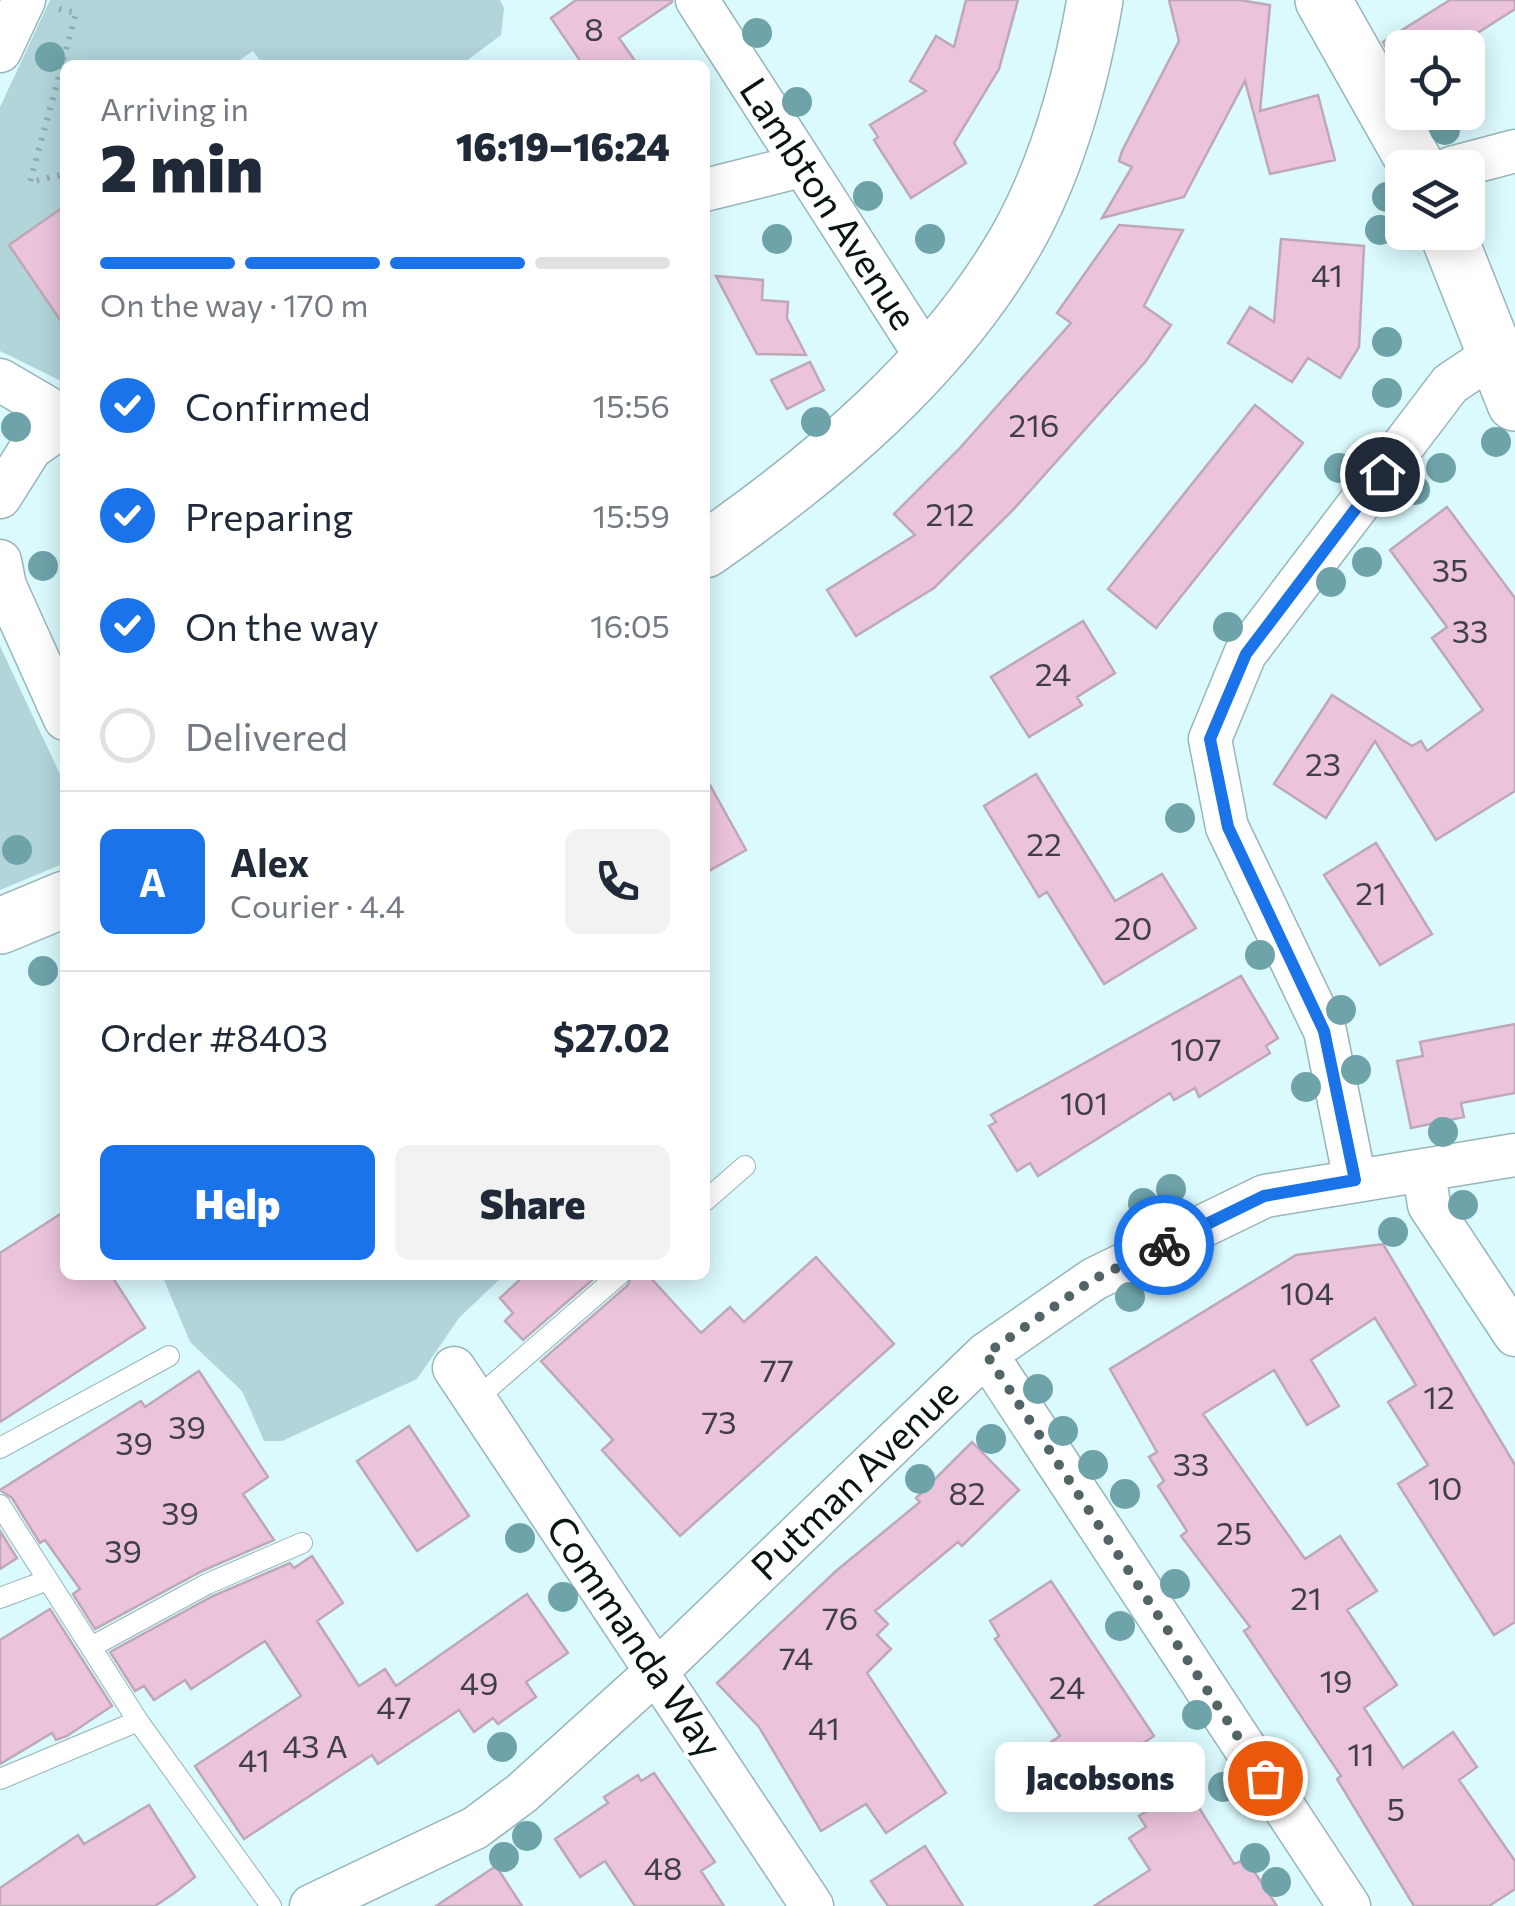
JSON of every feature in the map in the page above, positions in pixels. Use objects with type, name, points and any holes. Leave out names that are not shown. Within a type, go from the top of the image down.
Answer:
[{"type":"street","name":"Lambton Avenue","points":[[696,0],[927,358]]},
{"type":"street","points":[[710,546],[820,464],[880,411],[979,297],[1018,238],[1069,109],[1095,0]]},
{"type":"street","points":[[1323,0],[1408,150]]},
{"type":"street","points":[[0,51],[23,1]]},
{"type":"street","points":[[1485,160],[1515,152]]},
{"type":"street","points":[[710,189],[801,166]]},
{"type":"street","points":[[1355,1180],[1324,1031],[1228,827],[1210,739],[1246,654],[1450,384],[1505,378],[1454,250]]},
{"type":"street","points":[[0,380],[60,417]]},
{"type":"street","points":[[0,497],[31,448],[60,424]]},
{"type":"street","points":[[0,561],[5,586],[60,708]]},
{"type":"street","points":[[0,926],[60,902]]},
{"type":"street","name":"Putman Avenue","points":[[311,1906],[475,1828],[522,1794],[658,1670],[986,1354],[1094,1279],[1264,1196],[1515,1155]]},
{"type":"street","points":[[1424,1172],[1429,1206],[1515,1335]]},
{"type":"street","points":[[986,1354],[1349,1906]]},
{"type":"street","name":"Commanda Way","points":[[465,1384],[812,1906]]},
{"type":"lane","points":[[710,1196],[745,1166]]},
{"type":"lane","points":[[465,1384],[612,1280]]},
{"type":"lane","points":[[0,1448],[169,1356]]},
{"type":"lane","points":[[0,1505],[138,1721],[270,1906]]},
{"type":"lane","points":[[91,1647],[207,1584],[302,1543]]},
{"type":"lane","points":[[0,1598],[48,1580]]},
{"type":"lane","points":[[0,1779],[138,1721]]},
{"type":"path","points":[[23,1],[76,13],[63,60]]},
{"type":"path","points":[[60,72],[30,182],[60,175]]},
{"type":"shaded area","points":[[50,0],[500,0],[504,8],[501,35],[468,60],[259,60],[253,51],[240,60],[60,60],[60,381],[0,351],[0,107]]},
{"type":"shaded area","points":[[0,646],[60,774],[60,865],[0,890]]},
{"type":"shaded area","points":[[164,1280],[499,1280],[459,1318],[417,1379],[282,1441],[264,1441],[242,1391],[190,1342]]},
{"type":"building","points":[[576,0],[672,0],[619,38],[634,60],[580,60],[551,18]]},
{"type":"building","points":[[966,0],[1018,0],[999,69],[954,143],[966,163],[911,198],[874,140],[878,137],[870,125],[926,91],[910,81],[936,36],[954,47]]},
{"type":"building","points":[[1169,0],[1239,0],[1270,5],[1260,111],[1318,95],[1335,160],[1270,174],[1245,81],[1184,197],[1102,218],[1132,167],[1119,161],[1122,151],[1179,41]]},
{"type":"building","points":[[1450,0],[1515,0],[1515,9],[1482,30],[1402,30]]},
{"type":"building","points":[[60,209],[60,320],[9,245]]},
{"type":"building","points":[[1119,225],[1183,230],[1144,306],[1171,325],[1146,361],[1012,511],[934,588],[856,636],[827,590],[915,535],[894,514],[959,449],[1071,323],[1057,313]]},
{"type":"building","points":[[1281,239],[1364,246],[1359,347],[1340,378],[1308,358],[1292,382],[1228,343],[1250,307],[1274,322]]},
{"type":"building","points":[[716,276],[763,280],[762,300],[788,302],[787,318],[806,355],[757,354]]},
{"type":"building","points":[[810,362],[824,390],[787,409],[771,380]]},
{"type":"building","points":[[1255,405],[1303,443],[1156,628],[1108,589]]},
{"type":"building","points":[[1447,507],[1515,598],[1515,791],[1436,840],[1375,741],[1326,818],[1274,784],[1332,695],[1412,746],[1421,741],[1427,751],[1483,710],[1432,638],[1447,627],[1390,550]]},
{"type":"building","points":[[1083,621],[1115,673],[1077,697],[1082,705],[1029,737],[991,677]]},
{"type":"building","points":[[1036,774],[1115,901],[1162,874],[1196,928],[1104,984],[1047,892],[1039,897],[984,806]]},
{"type":"building","points":[[710,785],[746,850],[710,870]]},
{"type":"building","points":[[1376,843],[1432,934],[1380,965],[1324,875]]},
{"type":"building","points":[[1241,976],[1278,1038],[1266,1046],[1270,1053],[1199,1097],[1195,1088],[1174,1100],[1170,1093],[1038,1176],[1030,1163],[1017,1171],[989,1126],[996,1122],[991,1115]]},
{"type":"building","points":[[1515,1024],[1515,1093],[1461,1103],[1464,1117],[1411,1128],[1397,1061],[1423,1056],[1420,1042]]},
{"type":"building","points":[[60,1214],[60,1280],[114,1280],[145,1328],[0,1422],[0,1253]]},
{"type":"building","points":[[1383,1244],[1515,1465],[1515,1622],[1494,1635],[1398,1484],[1428,1465],[1388,1402],[1416,1385],[1375,1318],[1311,1360],[1339,1406],[1307,1425],[1274,1370],[1203,1414],[1305,1559],[1340,1536],[1377,1591],[1347,1610],[1397,1685],[1364,1708],[1403,1768],[1453,1732],[1477,1767],[1459,1780],[1515,1861],[1515,1889],[1489,1906],[1414,1906],[1337,1779],[1341,1776],[1244,1631],[1250,1627],[1181,1536],[1187,1531],[1158,1486],[1164,1481],[1149,1457],[1157,1452],[1110,1369],[1296,1255]]},
{"type":"building","points":[[816,1257],[894,1344],[680,1536],[602,1450],[613,1440],[541,1361],[630,1280],[653,1280],[701,1333],[730,1307],[744,1322]]},
{"type":"building","points":[[520,1280],[592,1280],[523,1340],[505,1321],[513,1313],[500,1298]]},
{"type":"building","points":[[199,1371],[268,1477],[243,1494],[274,1540],[202,1571],[95,1629],[73,1594],[80,1589],[45,1540],[40,1543],[12,1498],[0,1490],[141,1401],[145,1407]]},
{"type":"building","points":[[409,1426],[469,1516],[417,1551],[357,1461]]},
{"type":"building","points":[[972,1442],[1019,1490],[962,1546],[958,1542],[875,1611],[888,1624],[877,1635],[891,1649],[867,1673],[946,1793],[886,1833],[866,1804],[821,1831],[759,1727],[717,1683],[836,1571],[920,1502],[916,1498]]},
{"type":"building","points":[[0,1531],[17,1558],[0,1569]]},
{"type":"building","points":[[312,1556],[343,1603],[317,1621],[359,1686],[385,1669],[396,1686],[527,1594],[568,1653],[526,1682],[536,1697],[498,1724],[493,1718],[474,1732],[459,1710],[378,1764],[372,1755],[244,1839],[195,1766],[301,1696],[265,1641],[191,1689],[185,1680],[154,1700],[144,1686],[135,1691],[110,1652],[213,1596],[290,1563],[294,1568]]},
{"type":"building","points":[[1051,1581],[1154,1736],[1079,1785],[1051,1742],[1060,1736],[995,1639],[999,1636],[990,1621]]},
{"type":"building","points":[[50,1609],[112,1706],[67,1736],[56,1740],[52,1733],[0,1764],[0,1640]]},
{"type":"building","points":[[654,1773],[715,1862],[701,1871],[724,1906],[635,1906],[605,1861],[580,1877],[555,1839],[608,1803],[604,1797],[638,1775],[641,1781]]},
{"type":"building","points":[[1186,1787],[1234,1864],[1246,1859],[1277,1906],[1094,1906],[1150,1870],[1129,1838],[1146,1827],[1139,1816]]},
{"type":"building","points":[[149,1805],[195,1877],[173,1894],[155,1906],[0,1906],[0,1888],[78,1835],[84,1844]]},
{"type":"building","points":[[925,1846],[963,1906],[888,1906],[871,1881]]},
{"type":"building","points":[[496,1866],[522,1906],[436,1906]]},
{"type":"way so far","points":[[1164,1245],[1094,1279],[986,1354],[1265,1778]]},
{"type":"place","name":"Jacobsons","points":[[1265,1778]]},
{"type":"route","points":[[1164,1245],[1264,1196],[1355,1180],[1346,1119],[1324,1031],[1228,827],[1210,739],[1246,654],[1382,474]]}]
